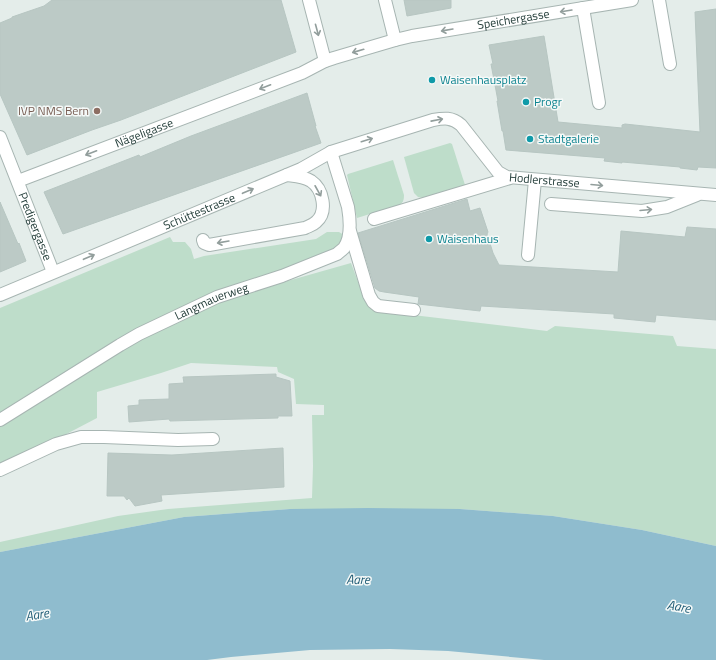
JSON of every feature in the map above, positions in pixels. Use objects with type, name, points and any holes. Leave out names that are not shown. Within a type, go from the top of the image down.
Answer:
[{"type":"street","points":[[309,0],[325,61],[395,40],[385,0]]},
{"type":"street","name":"Speichergasse","points":[[395,40],[473,25],[632,0]]},
{"type":"street","points":[[660,0],[670,64]]},
{"type":"street","points":[[583,8],[599,103]]},
{"type":"street","name":"Nägeligasse","points":[[18,181],[302,73],[325,61]]},
{"type":"street","name":"Hodlerstrasse","points":[[400,131],[444,118],[457,122],[498,172],[510,178],[716,195]]},
{"type":"street","name":"Schüttestrasse","points":[[0,295],[300,169],[332,152],[400,131]]},
{"type":"street","points":[[0,136],[4,160],[18,181]]},
{"type":"street","name":"Langmauerweg","points":[[0,420],[120,345],[152,328],[217,297],[282,276],[337,254],[344,248],[347,242],[349,230],[348,207],[332,152]]},
{"type":"street","points":[[203,240],[204,243],[209,245],[305,228],[316,223],[321,216],[323,207],[322,196],[318,188],[307,179],[299,176],[286,175]]},
{"type":"street","points":[[374,219],[510,178]]},
{"type":"street","points":[[528,255],[535,180]]},
{"type":"street","name":"Predigergasse","points":[[18,181],[53,272]]},
{"type":"street","points":[[552,204],[642,211],[667,207],[703,194]]},
{"type":"street","points":[[349,230],[371,300],[380,306],[414,310]]},
{"type":"street","points":[[0,470],[56,444],[81,437],[178,440],[213,439]]},
{"type":"green space","points":[[450,143],[452,144],[465,185],[423,198],[418,197],[414,193],[404,157]]},
{"type":"green space","points":[[393,160],[404,195],[402,202],[399,205],[357,218],[347,175]]},
{"type":"green space","points":[[327,232],[339,232],[344,235],[343,247],[139,334],[283,277],[284,282],[351,263],[366,303],[379,311],[547,331],[555,326],[673,336],[677,346],[716,349],[716,546],[642,530],[553,516],[460,509],[290,509],[184,517],[0,552],[0,542],[118,516],[168,509],[312,498],[312,415],[324,415],[324,405],[296,404],[294,379],[278,372],[277,367],[191,363],[97,392],[97,418],[55,440],[0,475],[0,308],[170,237],[173,242],[185,242],[191,249],[194,259],[204,256],[316,239]]},
{"type":"water","name":"Aare","points":[[290,509],[460,509],[553,516],[642,530],[716,546],[716,660],[544,660],[448,651],[390,649],[310,650],[207,660],[0,660],[0,552],[184,517]]},
{"type":"building","points":[[52,0],[281,0],[296,52],[27,155],[0,94],[0,23],[12,17],[44,6]]},
{"type":"building","points":[[404,0],[451,0],[451,8],[407,16]]},
{"type":"building","name":"Progr","points":[[716,9],[716,168],[698,167],[697,170],[680,167],[604,161],[605,158],[506,150],[489,45],[544,36],[558,122],[622,128],[622,125],[625,124],[700,132],[695,12]]},
{"type":"building","points":[[307,93],[321,143],[63,234],[44,192]]},
{"type":"building","points":[[467,199],[470,211],[480,208],[493,253],[499,265],[618,272],[621,231],[685,237],[687,227],[716,229],[716,320],[656,315],[655,322],[614,318],[614,314],[481,306],[480,311],[418,304],[419,297],[379,291],[375,288],[358,233]]},
{"type":"building","points":[[0,202],[26,261],[0,272]]},
{"type":"building","points":[[276,374],[276,377],[290,381],[292,416],[278,416],[278,418],[170,421],[169,419],[129,422],[128,406],[139,405],[139,400],[169,399],[169,384],[184,383],[183,377]]},
{"type":"building","points":[[283,448],[284,487],[161,495],[162,501],[135,506],[129,498],[127,500],[124,496],[107,496],[108,453],[172,455]]},
{"type":"place","name":"Waisenhausplatz","points":[[432,80]]},
{"type":"place","name":"Progr","points":[[526,102]]},
{"type":"place","name":"IVP NMS Bern","points":[[97,111]]},
{"type":"place","name":"Stadtgalerie","points":[[530,139]]},
{"type":"place","name":"Waisenhaus","points":[[429,239]]}]
